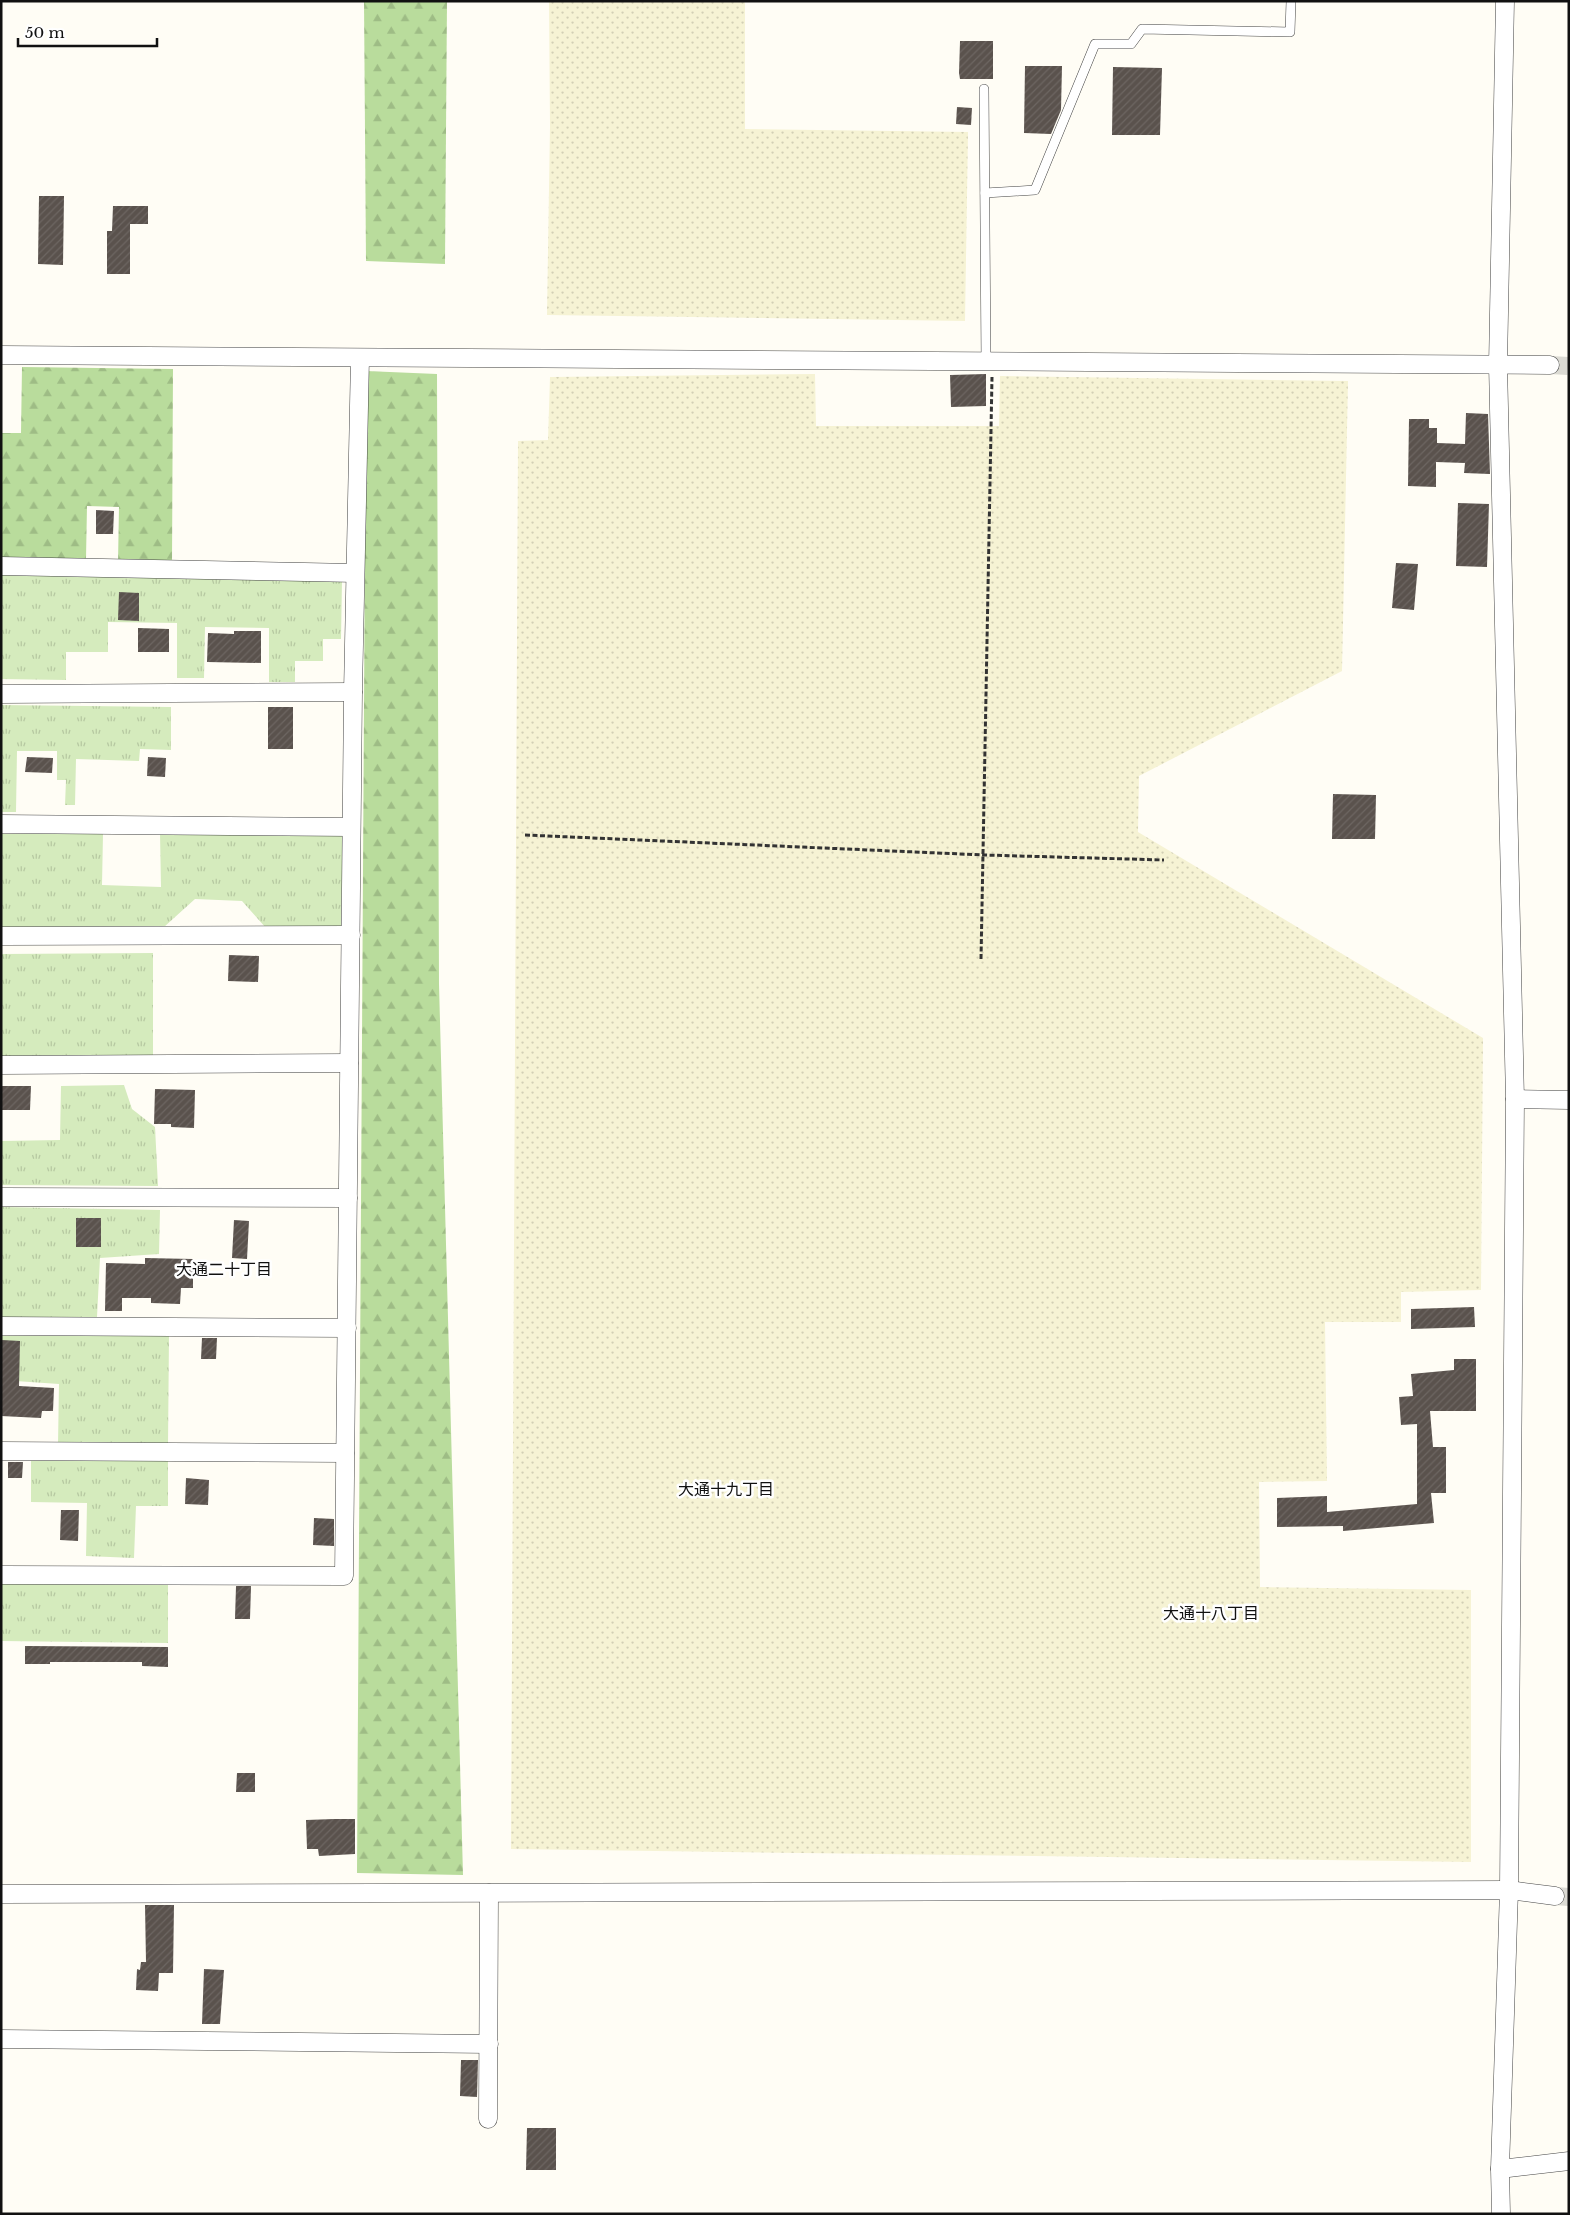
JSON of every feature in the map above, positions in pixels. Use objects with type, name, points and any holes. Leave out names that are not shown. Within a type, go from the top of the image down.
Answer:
[{"type":"street","points":[[1501,2214],[1500,2169],[1509,1890],[1515,1099],[1498,365],[1505,1]]},
{"type":"street","points":[[1,355],[1550,365]]},
{"type":"street","points":[[1,1575],[344,1576],[351,828],[360,358]]},
{"type":"street","points":[[1,566],[355,573]]},
{"type":"street","points":[[1,694],[353,692]]},
{"type":"street","points":[[1,824],[351,828]]},
{"type":"street","points":[[1,936],[351,935]]},
{"type":"street","points":[[1,1065],[349,1063]]},
{"type":"street","points":[[1515,1099],[1569,1100]]},
{"type":"street","points":[[1,1197],[348,1198]]},
{"type":"street","points":[[1,1326],[346,1328]]},
{"type":"street","points":[[1,1452],[345,1453]]},
{"type":"street","points":[[1,1894],[1509,1890],[1555,1896]]},
{"type":"street","points":[[488,2119],[489,1894]]},
{"type":"street","points":[[1,2039],[489,2044]]},
{"type":"street","points":[[1500,2169],[1569,2161]]},
{"type":"lane","points":[[985,193],[1035,190],[1095,44],[1131,44],[1142,29],[1290,32],[1292,1]]},
{"type":"lane","points":[[984,89],[989,362]]},
{"type":"path","points":[[981,959],[984,855],[989,362]]},
{"type":"path","points":[[525,835],[984,855],[1164,860]]},
{"type":"shaded area","points":[[549,1],[745,1],[745,129],[968,132],[965,321],[547,315],[550,126]]},
{"type":"shaded area","points":[[815,374],[816,426],[999,426],[1000,376],[1348,381],[1342,671],[1139,776],[1138,832],[1483,1038],[1481,1290],[1401,1292],[1401,1322],[1325,1322],[1327,1481],[1259,1482],[1260,1587],[1471,1590],[1471,1862],[511,1849],[518,441],[548,440],[550,377]]},
{"type":"green space","points":[[364,1],[447,1],[445,264],[366,261]]},
{"type":"green space","points":[[22,367],[173,369],[172,564],[118,563],[119,507],[87,506],[86,559],[1,557],[1,433],[21,433]]},
{"type":"green space","points":[[366,371],[437,374],[439,984],[463,1875],[357,1873]]},
{"type":"green space","points":[[1,575],[342,580],[341,639],[323,639],[323,661],[295,661],[295,682],[269,682],[269,628],[205,627],[204,678],[177,678],[177,623],[108,622],[108,652],[66,652],[66,680],[1,679]]},
{"type":"green space","points":[[1,705],[171,707],[171,750],[140,749],[139,761],[76,759],[75,805],[65,805],[66,780],[57,780],[57,751],[17,751],[16,812],[1,812]]},
{"type":"green space","points":[[160,833],[343,836],[341,931],[266,928],[242,901],[195,899],[164,927],[1,928],[1,834],[103,834],[102,885],[161,887]]},
{"type":"green space","points":[[153,953],[153,1055],[1,1056],[1,954]]},
{"type":"green space","points":[[124,1085],[132,1109],[155,1127],[158,1186],[1,1185],[1,1141],[60,1140],[61,1086]]},
{"type":"green space","points":[[1,1207],[160,1210],[159,1254],[100,1258],[97,1317],[1,1319]]},
{"type":"green space","points":[[169,1335],[168,1445],[58,1444],[59,1384],[1,1380],[1,1336]]},
{"type":"green space","points":[[168,1459],[168,1506],[136,1506],[134,1558],[86,1556],[87,1503],[31,1502],[31,1461]]},
{"type":"green space","points":[[1,1581],[168,1582],[168,1643],[1,1641]]},
{"type":"building","points":[[960,41],[993,41],[993,79],[960,79]]},
{"type":"building","points":[[1025,66],[1062,66],[1061,110],[1051,134],[1024,133]]},
{"type":"building","points":[[1113,67],[1162,68],[1160,135],[1112,135]]},
{"type":"building","points":[[957,107],[972,108],[971,125],[956,124]]},
{"type":"building","points":[[39,196],[64,196],[63,265],[38,264]]},
{"type":"building","points":[[113,206],[148,206],[148,224],[130,224],[130,274],[107,274],[107,231],[112,231]]},
{"type":"building","points":[[986,374],[986,406],[951,407],[950,375]]},
{"type":"building","points":[[1466,413],[1488,414],[1490,474],[1464,473],[1465,463],[1436,462],[1436,487],[1408,486],[1409,419],[1429,419],[1429,428],[1437,428],[1437,443],[1465,444]]},
{"type":"building","points":[[1458,503],[1489,504],[1487,567],[1456,566]]},
{"type":"building","points":[[96,510],[114,511],[113,534],[96,534]]},
{"type":"building","points":[[1396,563],[1418,564],[1414,610],[1392,608]]},
{"type":"building","points":[[119,592],[139,593],[139,621],[118,620]]},
{"type":"building","points":[[138,628],[169,629],[169,652],[138,652]]},
{"type":"building","points":[[234,631],[261,631],[261,663],[207,662],[208,633],[234,634]]},
{"type":"building","points":[[268,707],[293,707],[293,749],[268,749]]},
{"type":"building","points":[[27,757],[53,758],[52,773],[25,772]]},
{"type":"building","points":[[148,757],[166,758],[165,777],[147,776]]},
{"type":"building","points":[[1333,794],[1376,795],[1375,839],[1332,839]]},
{"type":"building","points":[[229,955],[259,956],[258,982],[228,981]]},
{"type":"building","points":[[1,1086],[31,1086],[30,1110],[1,1110]]},
{"type":"building","points":[[155,1089],[195,1090],[194,1128],[171,1127],[171,1124],[154,1124]]},
{"type":"building","points":[[76,1218],[101,1218],[101,1247],[76,1247]]},
{"type":"building","points":[[234,1220],[249,1221],[247,1259],[232,1258]]},
{"type":"building","points":[[145,1258],[193,1259],[193,1288],[181,1288],[180,1304],[151,1303],[151,1298],[122,1298],[122,1311],[105,1311],[106,1263],[145,1264]]},
{"type":"building","points":[[1474,1307],[1475,1327],[1411,1329],[1411,1309]]},
{"type":"building","points":[[202,1338],[217,1338],[216,1359],[201,1359]]},
{"type":"building","points":[[2,1340],[20,1341],[19,1386],[54,1388],[53,1411],[42,1411],[41,1418],[1,1416]]},
{"type":"building","points":[[1454,1359],[1476,1359],[1476,1411],[1430,1411],[1433,1447],[1446,1447],[1446,1493],[1431,1493],[1434,1523],[1343,1531],[1343,1526],[1277,1527],[1277,1498],[1327,1496],[1327,1512],[1417,1504],[1417,1424],[1401,1425],[1399,1397],[1413,1396],[1411,1374],[1454,1370]]},
{"type":"building","points":[[8,1462],[23,1462],[22,1478],[8,1478]]},
{"type":"building","points":[[186,1478],[209,1480],[208,1505],[185,1504]]},
{"type":"building","points":[[61,1510],[79,1510],[78,1541],[60,1540]]},
{"type":"building","points":[[314,1518],[334,1519],[334,1546],[313,1545]]},
{"type":"building","points":[[236,1586],[251,1586],[250,1619],[235,1619]]},
{"type":"building","points":[[25,1646],[168,1647],[168,1667],[142,1666],[142,1662],[50,1662],[50,1664],[25,1664]]},
{"type":"building","points":[[237,1773],[255,1773],[255,1792],[236,1792]]},
{"type":"building","points":[[355,1819],[355,1854],[319,1856],[318,1849],[307,1849],[306,1820]]},
{"type":"building","points":[[145,1905],[174,1905],[173,1973],[159,1973],[158,1991],[136,1990],[137,1969],[140,1970],[141,1962],[146,1962]]},
{"type":"building","points":[[204,1969],[224,1970],[220,2024],[202,2024]]},
{"type":"building","points":[[461,2060],[478,2060],[477,2097],[460,2096]]},
{"type":"building","points":[[527,2128],[556,2128],[556,2170],[526,2170]]},
{"type":"tunnel","points":[[1550,365],[1569,366]]},
{"type":"tunnel","points":[[1555,1896],[1569,1897]]},
{"type":"district","name":"大通二十丁目","points":[[224,1269]]},
{"type":"district","name":"大通十九丁目","points":[[726,1489]]},
{"type":"district","name":"大通十八丁目","points":[[1211,1613]]}]
